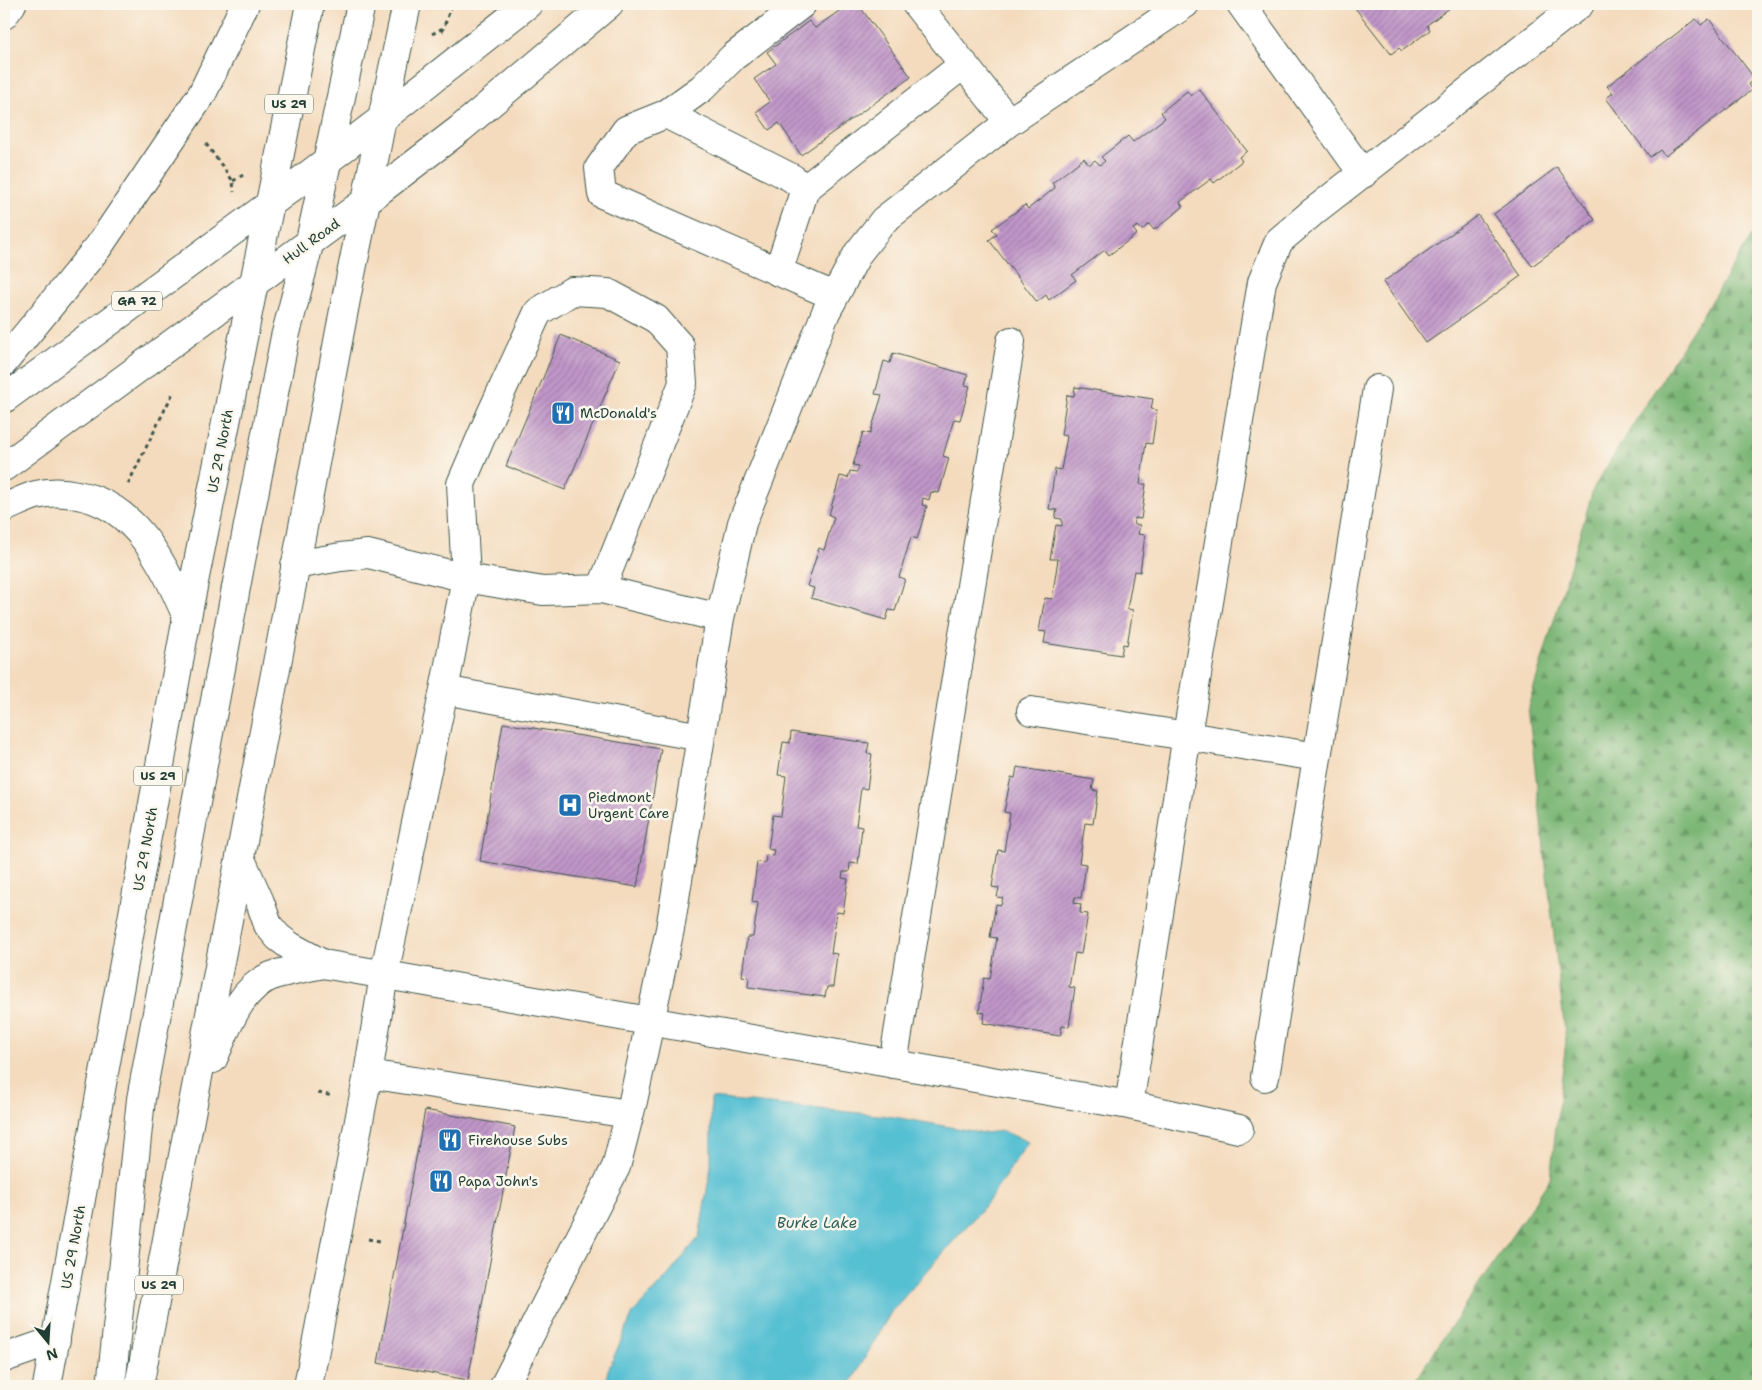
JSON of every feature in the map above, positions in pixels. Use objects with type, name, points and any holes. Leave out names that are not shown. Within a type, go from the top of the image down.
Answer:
[{"type":"main road","points":[[4,15],[12,4]]},
{"type":"main road","points":[[4,362],[99,246],[202,94],[245,4]]},
{"type":"main road","name":"US 29","points":[[254,283],[310,4]]},
{"type":"main road","points":[[111,1386],[143,1090],[285,337],[310,241],[361,4]]},
{"type":"main road","name":"US 29","points":[[139,1386],[197,1092],[347,294],[407,4]]},
{"type":"main road","points":[[382,119],[528,4]]},
{"type":"main road","name":"Hull Road","points":[[4,467],[366,201],[460,129],[609,4]]},
{"type":"main road","points":[[802,4],[733,57],[702,88],[666,114],[626,130],[599,168],[602,194],[834,296]]},
{"type":"main road","points":[[916,4],[1009,122]]},
{"type":"main road","points":[[504,1386],[616,1167],[670,929],[720,618],[742,523],[826,312],[858,253],[884,220],[1009,122],[1185,4]]},
{"type":"main road","points":[[1241,4],[1363,174]]},
{"type":"main road","points":[[1129,1106],[1187,736],[1262,282],[1279,241],[1580,4]]},
{"type":"main road","points":[[778,272],[805,189],[964,64]]},
{"type":"main road","points":[[666,114],[792,178],[805,189]]},
{"type":"main road","name":"GA 72","points":[[4,398],[270,204],[382,119]]},
{"type":"main road","name":"US 29 North","points":[[47,1386],[188,616],[254,283]]},
{"type":"main road","points":[[313,1386],[384,975],[466,578],[460,484],[538,312],[572,291],[608,293],[656,319],[680,346],[683,383],[601,589]]},
{"type":"main road","points":[[893,1064],[1011,341]]},
{"type":"main road","points":[[1265,1077],[1377,389]]},
{"type":"main road","points":[[4,508],[36,495],[65,492],[104,502],[122,514],[136,527],[169,576],[188,616]]},
{"type":"main road","points":[[295,565],[368,554],[466,578],[542,591],[601,589],[720,618]]},
{"type":"main road","points":[[444,690],[701,737]]},
{"type":"main road","points":[[1031,711],[1317,757]]},
{"type":"main road","points":[[240,857],[268,925],[278,937],[290,946],[323,964],[1129,1106],[1239,1129]]},
{"type":"main road","points":[[197,1092],[241,1000],[262,981],[274,976],[323,964]]},
{"type":"main road","points":[[368,1074],[629,1114]]},
{"type":"main road","points":[[4,1358],[56,1340]]},
{"type":"path","points":[[441,36],[452,4]]},
{"type":"path","points":[[204,142],[233,181],[234,195]]},
{"type":"path","points":[[233,181],[243,175]]},
{"type":"path","points":[[128,485],[174,391]]},
{"type":"green space","points":[[1758,226],[1758,1386],[1411,1386],[1550,1179],[1566,1041],[1528,707],[1594,487]]},
{"type":"water","name":"Burke Lake","points":[[711,1098],[888,1116],[984,1133],[1003,1131],[1028,1142],[988,1202],[891,1312],[849,1386],[605,1386],[608,1370],[633,1313],[666,1278],[699,1237],[711,1166]]},
{"type":"building","points":[[849,4],[858,4],[911,77],[801,155],[779,123],[769,130],[756,112],[770,102],[754,79],[776,64],[767,52],[809,21],[815,28]]},
{"type":"building","points":[[1352,4],[1455,4],[1427,25],[1430,30],[1402,51],[1399,48],[1391,54]]},
{"type":"building","points":[[1696,19],[1701,25],[1709,19],[1755,79],[1748,84],[1752,90],[1665,156],[1660,150],[1650,157],[1606,98],[1613,93],[1607,86]]},
{"type":"building","points":[[1199,89],[1247,151],[1239,157],[1242,161],[1214,183],[1211,179],[1180,202],[1183,207],[1154,230],[1149,224],[1142,230],[1138,226],[1133,229],[1137,234],[1109,255],[1105,250],[1072,275],[1076,280],[1049,300],[1046,295],[1037,302],[989,240],[997,234],[992,229],[1025,205],[1028,209],[1055,188],[1052,183],[1084,158],[1089,165],[1095,160],[1100,165],[1105,161],[1101,157],[1128,136],[1133,142],[1165,118],[1161,112],[1187,91],[1191,96]]},
{"type":"building","points":[[1557,167],[1595,220],[1532,266],[1494,214]]},
{"type":"building","points":[[1478,215],[1521,276],[1426,343],[1383,282]]},
{"type":"building","name":"McDonald's","points":[[561,335],[620,360],[565,490],[506,466]]},
{"type":"building","points":[[893,353],[968,375],[965,385],[970,386],[960,420],[954,419],[943,456],[949,458],[939,493],[931,492],[929,500],[923,498],[922,505],[927,506],[917,539],[911,537],[899,577],[905,579],[895,611],[889,610],[886,620],[811,598],[814,588],[807,586],[819,548],[824,550],[834,517],[829,515],[840,476],[848,478],[850,471],[857,472],[859,466],[853,465],[863,432],[870,434],[882,395],[875,394],[884,361],[890,363]]},
{"type":"building","points":[[1075,387],[1153,399],[1151,409],[1157,410],[1152,444],[1146,443],[1140,484],[1146,484],[1141,519],[1135,518],[1134,524],[1140,525],[1138,534],[1145,535],[1140,572],[1134,571],[1127,609],[1133,610],[1127,645],[1123,644],[1121,655],[1044,643],[1046,632],[1039,631],[1045,598],[1052,599],[1058,559],[1050,559],[1056,525],[1062,526],[1062,519],[1055,518],[1057,510],[1049,509],[1055,469],[1061,470],[1067,436],[1061,435],[1067,395],[1074,396]]},
{"type":"building","name":"Piedmont Urgent Care","points":[[503,723],[661,749],[637,887],[480,861]]},
{"type":"building","points":[[791,732],[869,743],[867,753],[872,754],[867,789],[861,788],[856,826],[862,827],[858,864],[850,863],[849,872],[843,872],[842,878],[848,879],[843,913],[837,912],[831,953],[837,954],[833,987],[827,987],[825,997],[748,987],[749,977],[742,976],[747,937],[753,937],[758,903],[752,902],[757,862],[765,863],[766,855],[773,856],[774,850],[768,849],[773,815],[781,816],[786,776],[778,775],[783,742],[790,743]]},
{"type":"building","points":[[1017,767],[1094,780],[1092,790],[1098,791],[1093,824],[1085,823],[1079,863],[1086,864],[1081,898],[1075,897],[1074,903],[1081,904],[1080,913],[1088,914],[1081,954],[1075,953],[1069,987],[1075,988],[1069,1027],[1062,1026],[1060,1036],[983,1023],[985,1013],[979,1012],[984,978],[990,979],[997,938],[990,937],[996,904],[1001,905],[1003,898],[997,897],[999,888],[992,887],[998,850],[1004,851],[1010,813],[1004,812],[1011,777],[1015,778]]},
{"type":"building","points":[[425,1110],[515,1127],[468,1380],[378,1363]]},
{"type":"place","name":"McDonald's","points":[[563,413]]},
{"type":"place","name":"Piedmont Urgent Care","points":[[570,805]]},
{"type":"place","name":"Firehouse Subs","points":[[450,1140]]},
{"type":"place","name":"Papa John's","points":[[441,1181]]}]
